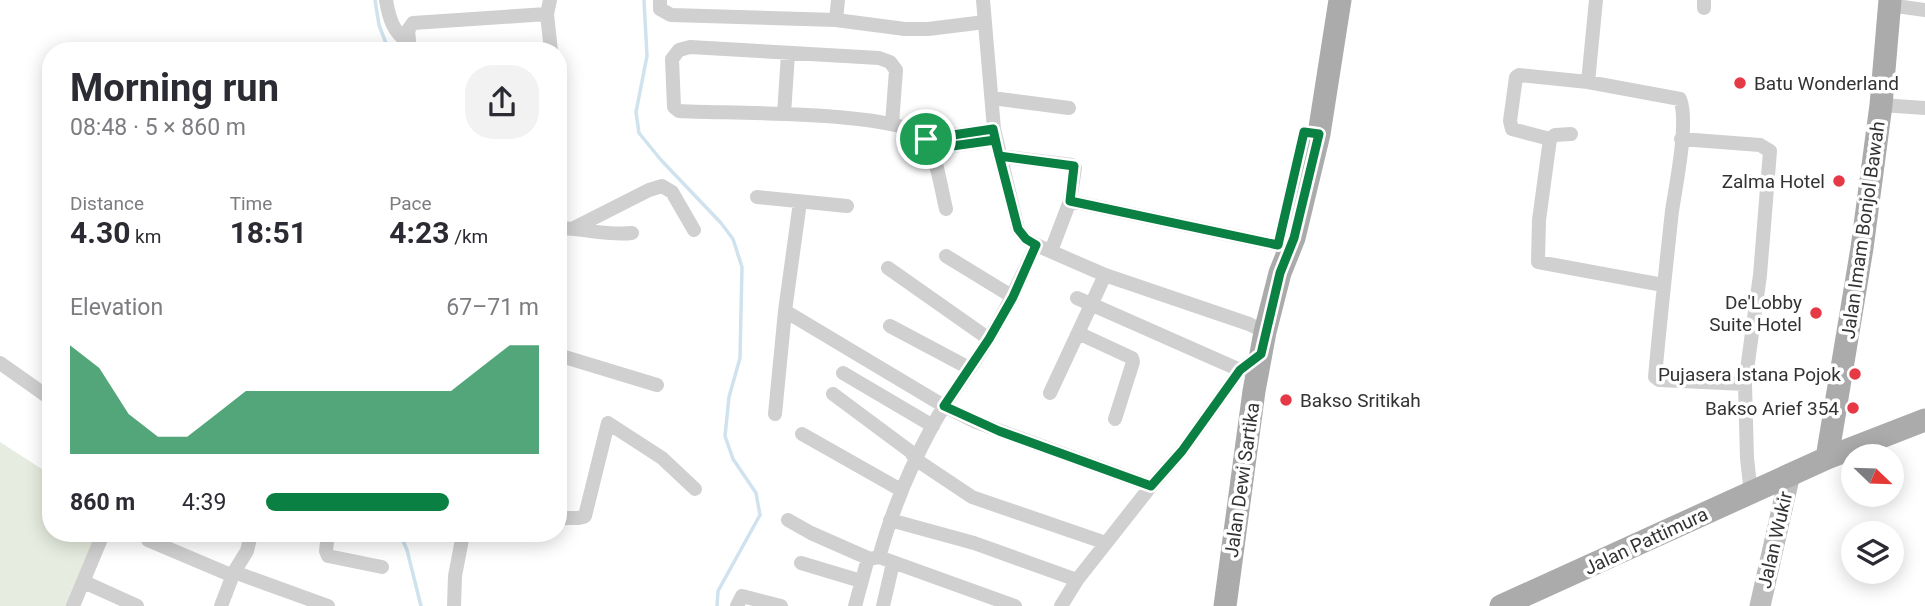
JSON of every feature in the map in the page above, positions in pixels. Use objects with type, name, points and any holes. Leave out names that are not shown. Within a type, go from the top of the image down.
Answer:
[{"type":"main road","name":"Jalan Dewi Sartika","points":[[1280,273],[1278,245],[1312,133],[1326,0]]},
{"type":"main road","name":"Jalan Dewi Sartika","points":[[1225,606],[1263,343],[1280,273],[1294,238],[1312,133],[1340,0]]},
{"type":"main road","name":"Jalan Imam Bonjol Bawah","points":[[1827,458],[1863,248],[1881,105],[1890,3]]},
{"type":"main road","name":"Jalan Pattimura","points":[[1501,606],[1790,474],[1925,420]]},
{"type":"street","points":[[386,0],[394,29],[405,42]]},
{"type":"street","points":[[660,0],[660,9],[671,15],[836,20],[919,29],[985,22]]},
{"type":"street","points":[[836,20],[838,0]]},
{"type":"street","points":[[983,0],[994,134],[1018,229],[1026,239],[1105,275],[1249,324],[1263,343],[1240,370],[1182,451],[1077,580],[1061,606]]},
{"type":"street","points":[[1588,82],[1596,0]]},
{"type":"street","points":[[1890,3],[1925,10]]},
{"type":"street","points":[[409,42],[408,30],[413,23],[549,7],[551,42]]},
{"type":"street","points":[[892,124],[896,70],[890,62],[879,58],[690,47],[679,50],[672,59],[674,107],[679,111],[784,114],[892,124],[914,131],[928,144],[946,209]]},
{"type":"street","points":[[784,114],[788,54]]},
{"type":"street","points":[[1550,139],[1512,128],[1510,121],[1516,77],[1519,75],[1588,82],[1680,99],[1683,107],[1681,139],[1663,285],[1656,379],[1745,384]]},
{"type":"street","points":[[992,98],[1069,108]]},
{"type":"street","points":[[1881,105],[1925,108]]},
{"type":"street","points":[[928,144],[994,134]]},
{"type":"street","points":[[1571,134],[1555,135],[1550,139],[1539,220],[1538,262],[1663,285]]},
{"type":"street","points":[[1681,139],[1760,145],[1770,151],[1760,275],[1745,384],[1751,494]]},
{"type":"street","points":[[999,156],[1074,166],[1070,201],[1051,251]]},
{"type":"street","points":[[574,228],[649,190],[662,187],[672,192],[694,230]]},
{"type":"street","points":[[757,197],[847,206]]},
{"type":"street","points":[[1070,201],[1278,245]]},
{"type":"street","points":[[775,414],[785,311],[800,202]]},
{"type":"street","points":[[567,228],[615,235],[632,233]]},
{"type":"street","points":[[855,606],[861,581],[874,558],[915,458],[944,406],[989,339],[1013,297],[1036,245]]},
{"type":"street","points":[[946,256],[1013,297]]},
{"type":"street","points":[[888,268],[989,339]]},
{"type":"street","points":[[1050,393],[1105,275]]},
{"type":"street","points":[[1077,298],[1240,370]]},
{"type":"street","points":[[785,311],[944,406],[999,431],[1151,486]]},
{"type":"street","points":[[890,326],[969,368]]},
{"type":"street","points":[[1078,333],[1132,358],[1115,419]]},
{"type":"street","points":[[567,358],[657,385]]},
{"type":"street","points":[[0,363],[42,393]]},
{"type":"street","points":[[843,373],[933,426]]},
{"type":"street","points":[[833,394],[911,452],[915,458],[972,497],[1106,543]]},
{"type":"street","points":[[567,517],[584,516],[608,423],[662,458],[695,489]]},
{"type":"street","points":[[802,434],[901,490]]},
{"type":"street","name":"Jalan Wukir","points":[[1760,606],[1790,474]]},
{"type":"street","points":[[788,520],[811,533],[874,558],[1015,606]]},
{"type":"street","points":[[890,520],[974,542],[1077,580]]},
{"type":"street","points":[[73,606],[100,542]]},
{"type":"street","points":[[153,542],[233,574],[328,606]]},
{"type":"street","points":[[221,606],[249,542]]},
{"type":"street","points":[[327,542],[328,555],[382,567]]},
{"type":"street","points":[[454,606],[455,576],[461,542]]},
{"type":"street","points":[[801,562],[861,581]]},
{"type":"street","points":[[883,606],[893,563]]},
{"type":"street","points":[[84,582],[137,606]]},
{"type":"street","points":[[737,606],[742,596],[781,606]]},
{"type":"shaded area","points":[[0,442],[42,469],[42,542],[95,542],[67,606],[0,606]]},
{"type":"waterway","points":[[375,0],[379,25],[386,42]]},
{"type":"waterway","points":[[644,0],[647,56],[636,112],[639,133],[721,223],[733,239],[742,267],[740,358],[729,397],[725,436],[733,459],[756,493],[760,515],[718,591],[717,606]]},
{"type":"waterway","points":[[404,542],[421,606]]},
{"type":"place","name":"Batu Wonderland","points":[[1740,83]]},
{"type":"place","name":"Zalma Hotel","points":[[1839,181]]},
{"type":"place","name":"De'Lobby Suite Hotel","points":[[1816,313]]},
{"type":"place","name":"Pujasera Istana Pojok","points":[[1855,374]]},
{"type":"place","name":"Bakso Sritikah","points":[[1286,400]]},
{"type":"place","name":"Bakso Arief 354","points":[[1853,408]]},
{"type":"route","points":[[926,139],[931,149],[995,140],[999,156],[1018,229],[1026,239],[1036,245],[1013,297],[989,339],[944,406],[999,431],[1151,486],[1182,451],[1240,370],[1261,354],[1280,273],[1294,238],[1319,134],[1304,132],[1278,245],[1070,201],[1074,166],[999,156],[993,129],[926,139]]}]
